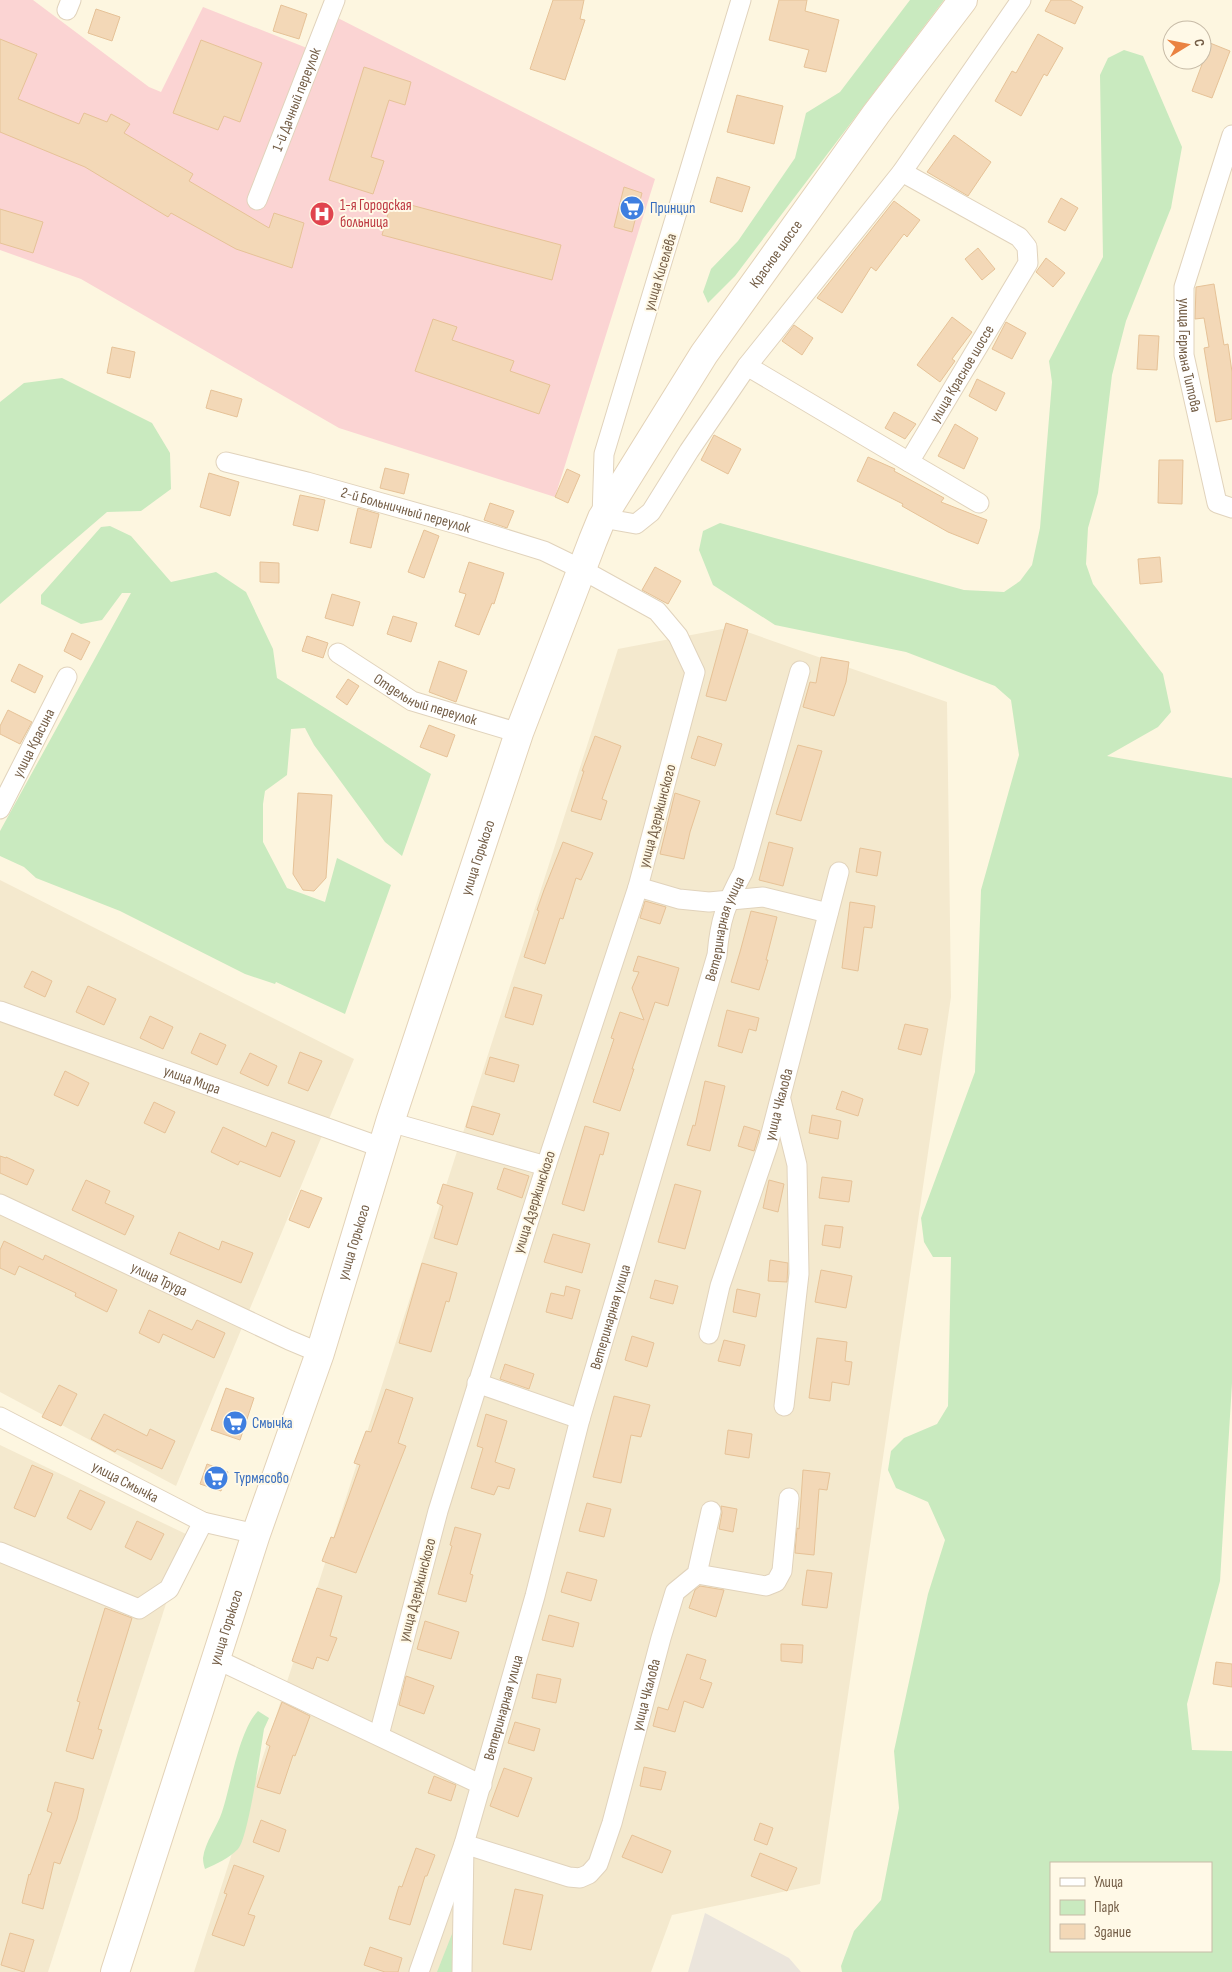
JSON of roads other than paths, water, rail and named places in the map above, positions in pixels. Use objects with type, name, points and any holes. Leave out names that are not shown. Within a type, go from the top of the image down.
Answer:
[{"type":"main road","name":"Красное шоссе","points":[[602,518],[704,354],[876,114],[963,0]]},
{"type":"main road","name":"улица Горького","points":[[115,1972],[256,1534],[320,1353],[390,1122],[518,733],[602,518]]},
{"type":"street","name":"1-й Дачный переулок","points":[[257,200],[335,0]]},
{"type":"street","name":"улица Киселёва","points":[[602,518],[604,454],[741,0]]},
{"type":"street","points":[[602,518],[636,524],[651,512],[689,451],[747,366],[902,172],[1021,0]]},
{"type":"street","name":"улица Германа Титова","points":[[1232,135],[1184,286],[1184,345],[1188,373],[1217,503],[1232,508]]},
{"type":"street","name":"улица Красное шоссе","points":[[902,172],[1020,237],[1027,247],[1028,263],[909,462]]},
{"type":"street","points":[[747,366],[979,503]]},
{"type":"street","name":"2-й Больничный переулок","points":[[226,462],[307,482],[544,551],[657,611],[678,636],[695,672]]},
{"type":"street","name":"Отдельный переулок","points":[[338,653],[412,701],[518,733]]},
{"type":"street","name":"Ветеринарная улица","points":[[462,1972],[464,1844],[535,1596],[580,1419],[717,956],[719,927],[728,900],[743,872],[800,671]]},
{"type":"street","name":"улица Дзержинского","points":[[379,1735],[438,1511],[546,1166],[638,887],[695,672]]},
{"type":"street","name":"улица Красина","points":[[0,809],[67,677]]},
{"type":"street","name":"улица Чкалова","points":[[709,1334],[720,1286],[768,1146],[839,872]]},
{"type":"street","points":[[638,887],[679,899],[709,902],[763,897],[828,913]]},
{"type":"street","name":"улица Мира","points":[[0,1011],[383,1148]]},
{"type":"street","points":[[781,1097],[797,1166],[799,1274],[784,1406]]},
{"type":"street","points":[[390,1122],[546,1166]]},
{"type":"street","name":"улица Труда","points":[[0,1204],[320,1353]]},
{"type":"street","points":[[477,1383],[580,1419]]},
{"type":"street","name":"улица Смычка","points":[[0,1417],[203,1522],[256,1534]]},
{"type":"street","points":[[711,1511],[697,1574],[766,1586],[776,1582],[782,1571],[790,1498]]},
{"type":"street","points":[[0,1552],[139,1609],[169,1589],[203,1522]]},
{"type":"street","name":"улица Чкалова","points":[[464,1844],[569,1877],[580,1878],[590,1874],[598,1864],[612,1823],[675,1592],[697,1574]]},
{"type":"street","points":[[216,1658],[482,1785]]},
{"type":"street","points":[[420,1972],[464,1844]]},
{"type":"place","name":"Принцип","points":[[632,208]]},
{"type":"place","name":"1-я Городская больница","points":[[322,214]]},
{"type":"place","name":"Смычка","points":[[235,1423]]},
{"type":"place","name":"Турмясово","points":[[216,1478]]}]
